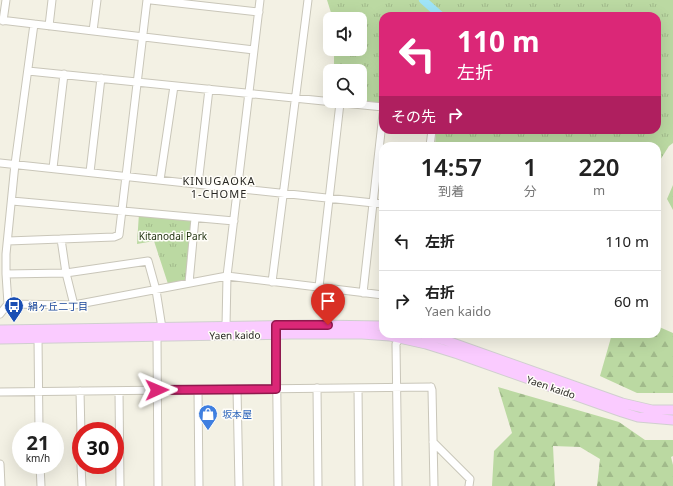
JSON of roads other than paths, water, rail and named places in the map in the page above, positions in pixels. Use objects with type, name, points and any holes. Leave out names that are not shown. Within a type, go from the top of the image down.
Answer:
[{"type":"main road","name":"Yaen kaido","points":[[0,339],[157,337],[356,324],[379,326]]},
{"type":"main road","name":"Yaen kaido","points":[[0,330],[226,326],[379,335]]},
{"type":"main road","name":"Yaen kaido","points":[[407,338],[458,354],[627,414],[654,419],[673,420]]},
{"type":"main road","name":"Yaen kaido","points":[[437,338],[464,346],[622,403],[652,410],[673,410]]},
{"type":"street","points":[[6,0],[2,20],[254,50]]},
{"type":"street","points":[[49,26],[52,0]]},
{"type":"street","points":[[93,31],[97,0]]},
{"type":"street","points":[[8,241],[114,237],[119,234],[147,0]]},
{"type":"street","points":[[151,0],[259,12]]},
{"type":"street","points":[[226,326],[227,276],[260,0]]},
{"type":"street","points":[[272,282],[308,0]]},
{"type":"street","points":[[0,314],[8,304],[6,274],[15,164],[34,24]]},
{"type":"street","points":[[28,71],[323,101]]},
{"type":"street","points":[[53,168],[64,74]]},
{"type":"street","points":[[90,172],[101,78]]},
{"type":"street","points":[[160,180],[174,86]]},
{"type":"street","points":[[198,184],[209,89]]},
{"type":"street","points":[[367,106],[379,107]]},
{"type":"street","points":[[319,287],[339,108]]},
{"type":"street","points":[[363,293],[379,154]]},
{"type":"street","points":[[0,163],[379,204]]},
{"type":"street","points":[[12,201],[234,221]]},
{"type":"street","points":[[189,284],[195,218]]},
{"type":"street","points":[[61,239],[66,273],[74,305]]},
{"type":"street","points":[[6,274],[66,273],[148,261],[156,290],[162,328]]},
{"type":"street","points":[[8,304],[74,305],[227,276],[379,295]]},
{"type":"street","points":[[276,330],[278,486]]},
{"type":"street","points":[[157,337],[158,486]]},
{"type":"street","points":[[38,338],[39,422]]},
{"type":"street","points":[[398,486],[396,344],[400,338]]},
{"type":"street","points":[[0,392],[431,387]]},
{"type":"street","points":[[431,387],[434,486]]},
{"type":"street","points":[[431,387],[434,486]]},
{"type":"street","points":[[317,388],[318,486]]},
{"type":"street","points":[[358,388],[359,486]]},
{"type":"street","points":[[237,389],[238,486]]},
{"type":"street","points":[[198,390],[199,486]]},
{"type":"street","points":[[80,391],[81,422]]},
{"type":"street","points":[[119,391],[120,486]]},
{"type":"street","points":[[433,442],[470,479],[469,486]]},
{"type":"street","points":[[0,464],[1,486]]},
{"type":"street","points":[[40,474],[41,486]]},
{"type":"street","points":[[81,474],[82,486]]},
{"type":"waterway","points":[[423,0],[436,12]]},
{"type":"place","name":"絹ヶ丘二丁目","points":[[14,323]]},
{"type":"place","name":"坂本屋","points":[[208,431]]},
{"type":"district","name":"KINUGAOKA 1-CHOME","points":[[219,187]]},
{"type":"park label","name":"Kitanodai Park","points":[[173,236]]}]
